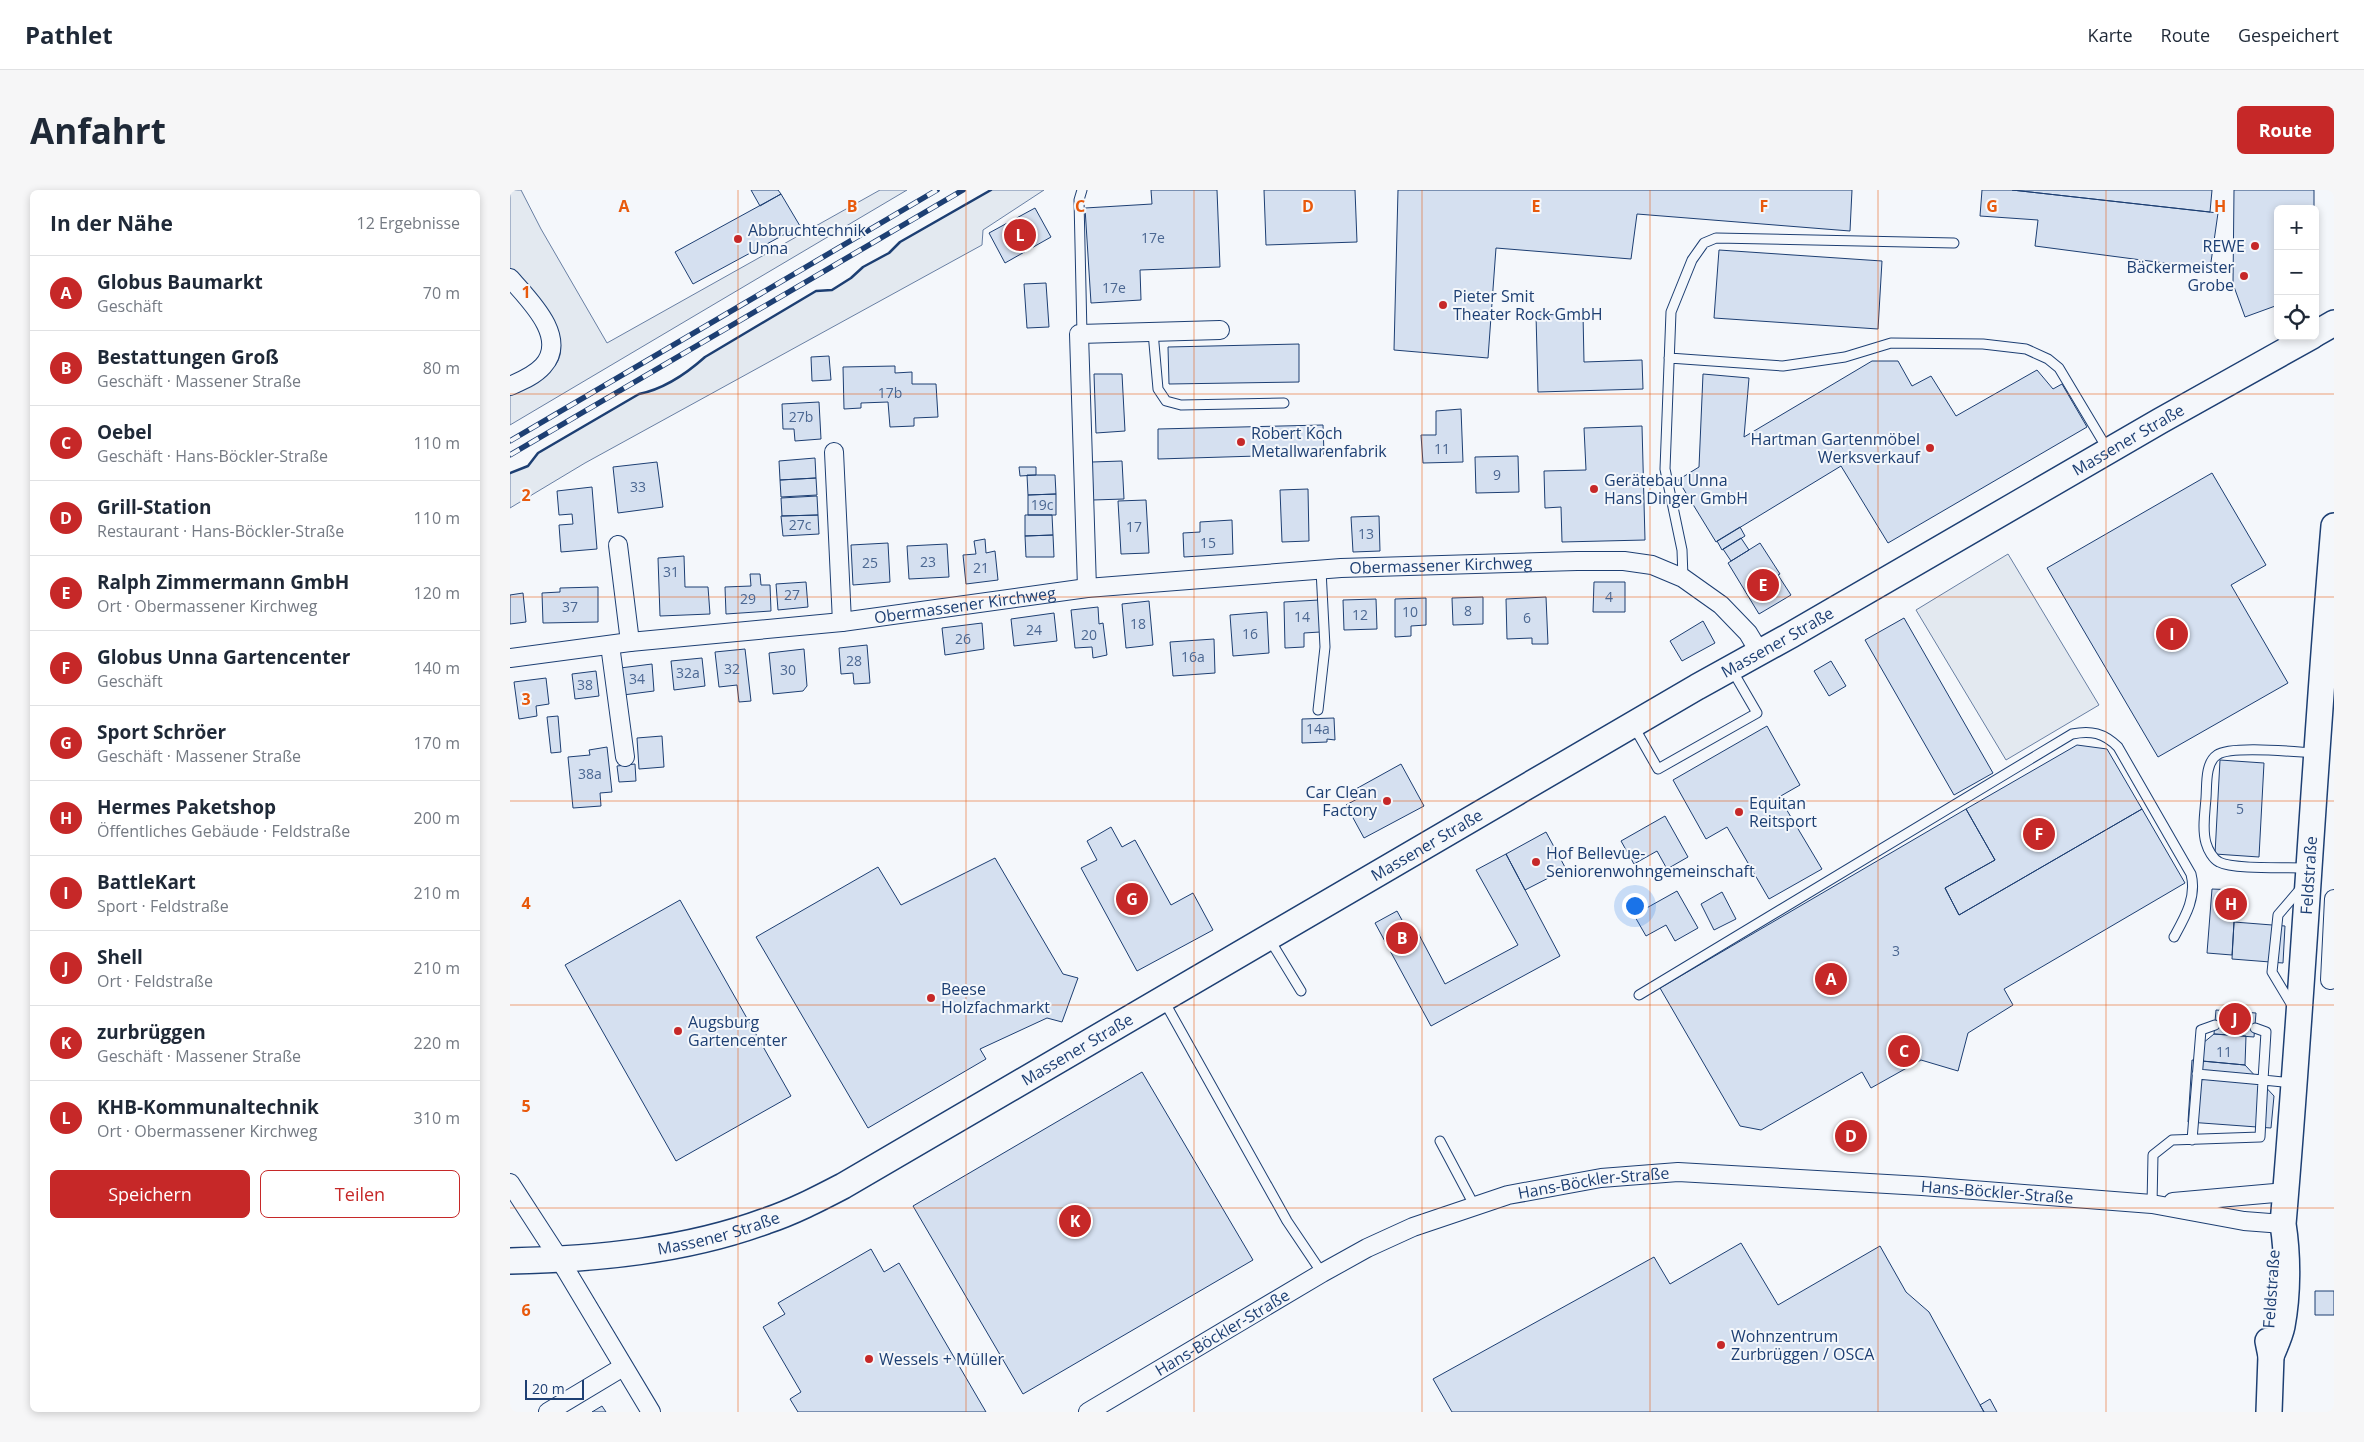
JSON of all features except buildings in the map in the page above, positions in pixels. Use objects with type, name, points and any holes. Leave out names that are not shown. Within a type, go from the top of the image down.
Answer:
[{"type":"main road","points":[[2319,332],[2334,323]]},
{"type":"main road","name":"Massener Straße","points":[[510,1261],[560,1260],[672,1246],[766,1221],[803,1206],[864,1175],[1633,725],[2108,451],[2305,340]]},
{"type":"main road","name":"Feldstraße","points":[[2269,1412],[2271,1356],[2282,1327],[2287,1250],[2283,1224],[2296,1084],[2316,753],[2334,526]]},
{"type":"street","points":[[510,278],[535,307],[545,324],[552,346],[543,366],[534,374],[510,386]]},
{"type":"street","points":[[1088,588],[1079,334],[1220,330]]},
{"type":"street","points":[[834,452],[842,622]]},
{"type":"street","points":[[618,545],[630,642]]},
{"type":"street","name":"Obermassener Kirchweg","points":[[510,658],[630,642],[842,622],[1088,588],[1321,570],[1624,561],[1652,565],[1683,578],[1721,605],[1748,633],[1760,653]]},
{"type":"street","points":[[610,645],[624,757]]},
{"type":"street","name":"Feldstraße","points":[[2332,980],[2334,899]]},
{"type":"street","name":"Hans-Böckler-Straße","points":[[1088,1412],[1322,1273],[1367,1248],[1413,1227],[1474,1205],[1542,1188],[1601,1178],[1678,1172],[1922,1186],[2152,1204],[2244,1221],[2283,1224]]},
{"type":"street","points":[[510,1183],[560,1260],[651,1412]]},
{"type":"street","name":"Hans-Böckler-Straße","points":[[2152,1204],[2286,1192]]},
{"type":"street","points":[[548,1412],[623,1367]]},
{"type":"lane","points":[[1082,190],[1079,200],[1082,334]]},
{"type":"lane","points":[[1683,578],[1682,550],[1665,470],[1669,358],[1672,312],[1677,295],[1692,260],[1704,243],[1716,238],[1954,243]]},
{"type":"lane","points":[[1153,332],[1158,389],[1166,401],[1181,405],[1284,403]]},
{"type":"lane","points":[[1669,358],[1783,366],[1845,357],[1891,343],[1982,344],[2026,349],[2048,358],[2059,368],[2108,451]]},
{"type":"lane","points":[[1318,710],[1324,648],[1321,570]]},
{"type":"lane","points":[[1633,725],[1658,769],[1757,713],[1731,669]]},
{"type":"lane","points":[[1639,994],[2072,734],[2086,731],[2109,738],[2118,747],[2192,874],[2194,883],[2188,912],[2174,937]]},
{"type":"lane","points":[[2308,874],[2219,862],[2212,855],[2206,843],[2204,828],[2209,766],[2216,756],[2226,751],[2242,750],[2316,753]]},
{"type":"lane","points":[[1268,937],[1301,991]]},
{"type":"lane","points":[[1163,1000],[1287,1221],[1322,1273]]},
{"type":"lane","points":[[2192,1140],[2201,1030],[2215,1025]]},
{"type":"lane","points":[[2152,1204],[2153,1155],[2172,1140],[2260,1136],[2266,1032],[2255,1028]]},
{"type":"lane","points":[[2197,1074],[2296,1084]]},
{"type":"lane","points":[[1440,1141],[1474,1205]]},
{"type":"shaded area","points":[[510,190],[521,190],[541,229],[607,343],[880,190],[907,190],[510,425],[510,393],[540,378],[554,367],[560,355],[560,342],[556,328],[548,314],[510,268]]},
{"type":"shaded area","points":[[991,190],[1044,190],[983,230],[982,245],[585,463],[510,508],[510,473],[528,466],[538,453],[639,394],[674,380],[705,357],[816,291],[832,290],[851,278],[863,267],[889,253],[900,242]]},
{"type":"shaded area","points":[[2008,554],[2099,705],[2006,760],[1916,610]]},
{"type":"railway","points":[[510,441],[937,190]]},
{"type":"railway","points":[[510,455],[963,190]]},
{"type":"wall","points":[[510,473],[528,466],[538,453],[639,394],[674,380],[705,357],[816,291],[832,290],[851,278],[863,267],[889,253],[900,242],[991,190]]},
{"type":"place","name":"KHB-Kommunaltechnik","points":[[1020,235]]},
{"type":"place","name":"Abbruchtechnik Unna","points":[[738,239]]},
{"type":"place","name":"REWE","points":[[2255,246]]},
{"type":"place","name":"Bäckermeister Grobe","points":[[2244,276]]},
{"type":"place","name":"Pieter Smit Theater Rock GmbH","points":[[1443,305]]},
{"type":"place","name":"Robert Koch Metallwarenfabrik","points":[[1241,442]]},
{"type":"place","name":"Hartman Gartenmöbel Werksverkauf","points":[[1930,448]]},
{"type":"place","name":"Gerätebau Unna Hans Dinger GmbH","points":[[1594,489]]},
{"type":"place","name":"Ralph Zimmermann GmbH","points":[[1763,585]]},
{"type":"place","name":"BattleKart","points":[[2172,634]]},
{"type":"place","name":"Car Clean Factory","points":[[1387,801]]},
{"type":"place","name":"Equitan Reitsport","points":[[1739,812]]},
{"type":"place","name":"Globus Unna Gartencenter","points":[[2039,834]]},
{"type":"place","name":"Hof Bellevue- Seniorenwohngemeinschaft","points":[[1536,862]]},
{"type":"place","name":"Sport Schröer","points":[[1132,899]]},
{"type":"place","name":"Hermes Paketshop","points":[[2231,904]]},
{"type":"place","name":"Bestattungen Groß","points":[[1402,938]]},
{"type":"place","name":"Globus Baumarkt","points":[[1831,979]]},
{"type":"place","name":"Beese Holzfachmarkt","points":[[931,998]]},
{"type":"place","name":"Shell","points":[[2235,1019]]},
{"type":"place","name":"Augsburg Gartencenter","points":[[678,1031]]},
{"type":"place","name":"Oebel","points":[[1904,1051]]},
{"type":"place","name":"Grill-Station","points":[[1851,1136]]},
{"type":"place","name":"zurbrüggen","points":[[1075,1221]]},
{"type":"place","name":"Wohnzentrum Zurbrüggen / OSCA","points":[[1721,1345]]},
{"type":"place","name":"Wessels + Müller","points":[[869,1359]]}]
